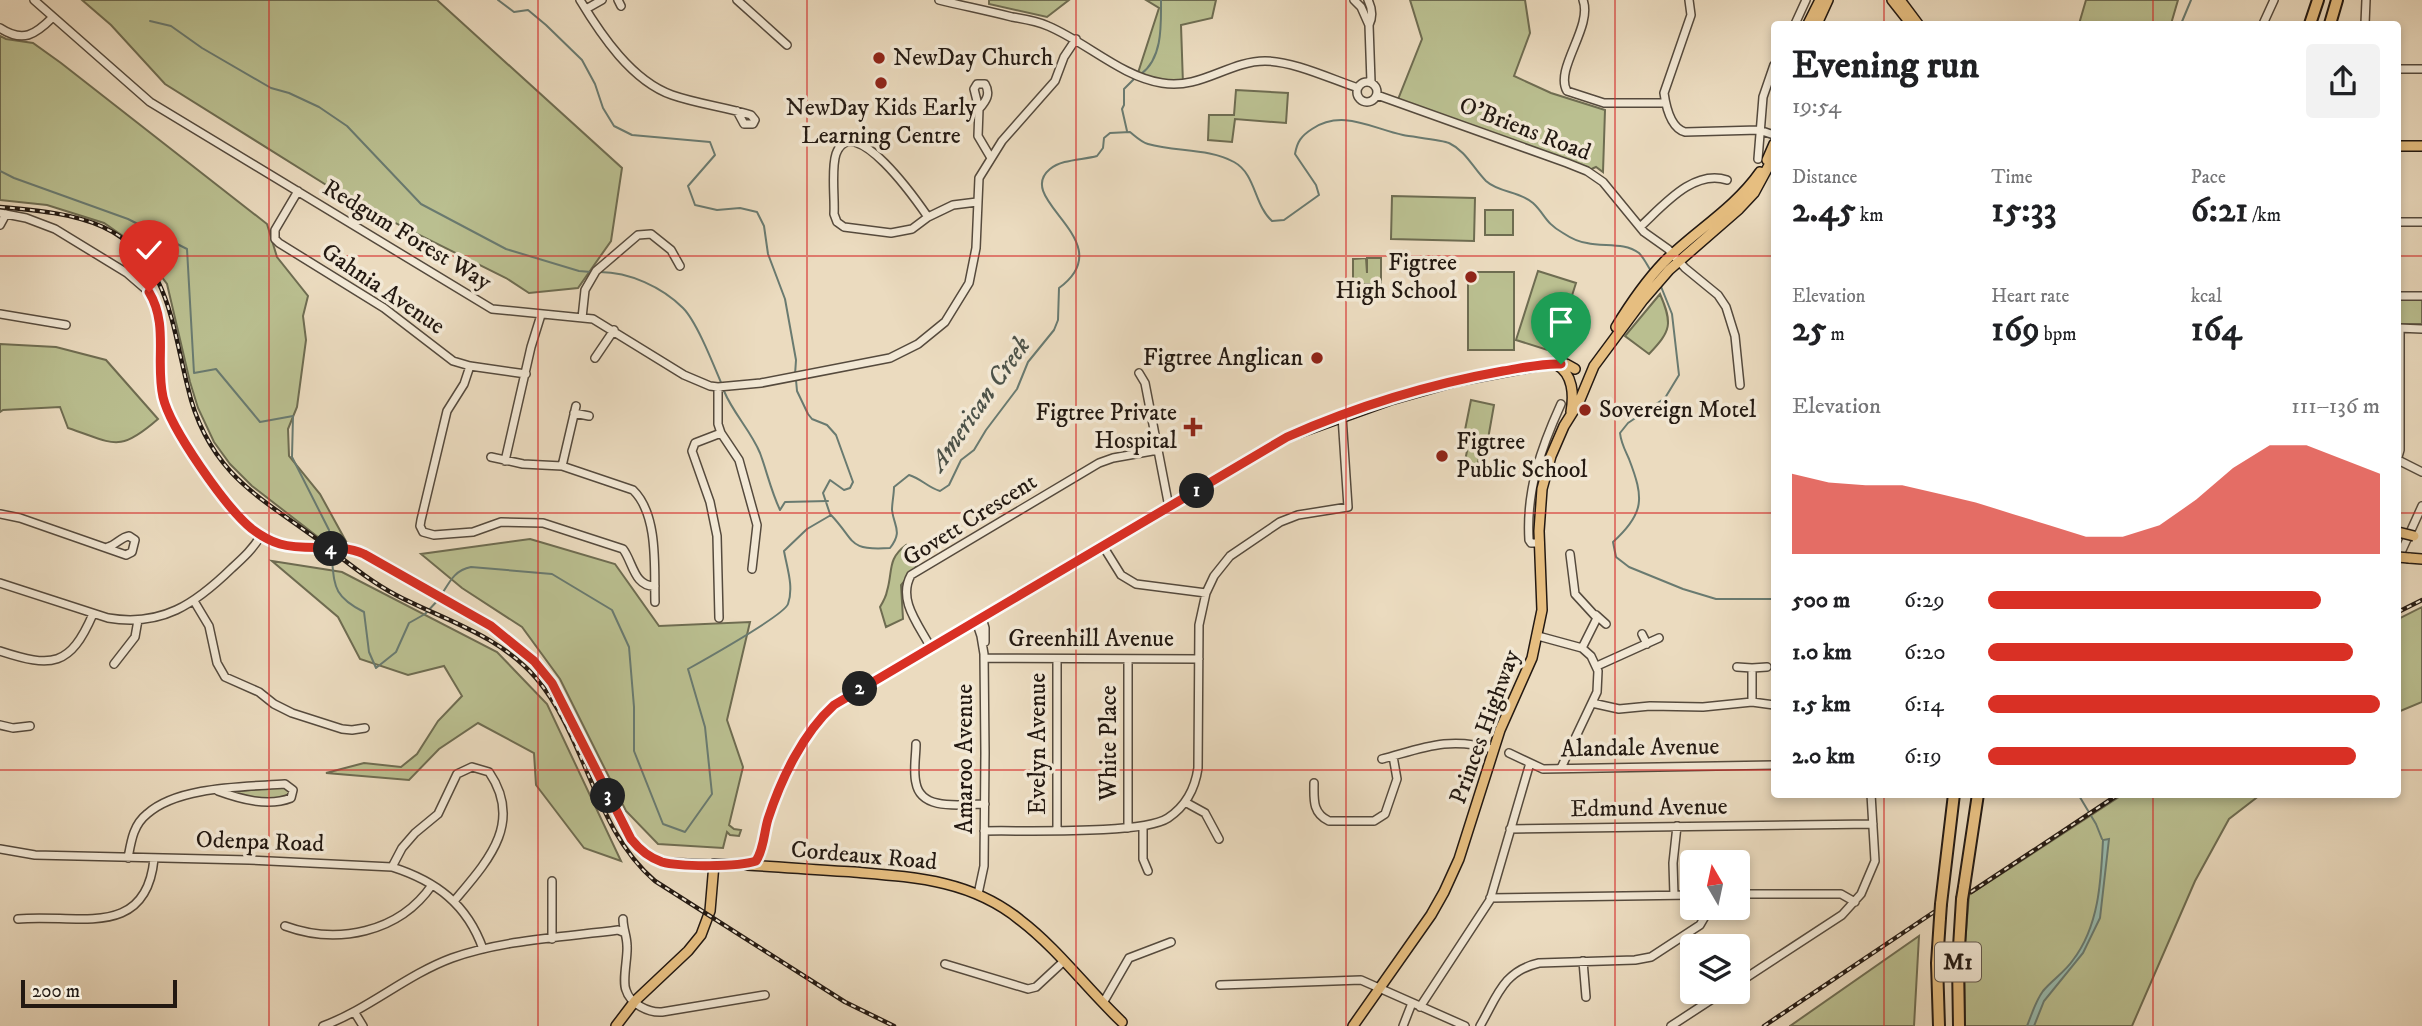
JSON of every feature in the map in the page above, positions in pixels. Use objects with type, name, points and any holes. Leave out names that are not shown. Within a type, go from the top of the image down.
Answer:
[{"type":"highway","points":[[2311,21],[2318,0]]},
{"type":"highway","points":[[2331,21],[2337,0]]},
{"type":"highway","name":"M1","points":[[1939,1026],[1937,963],[1954,798]]},
{"type":"highway","name":"M1","points":[[1959,1026],[1958,963],[1963,893],[1977,798]]},
{"type":"main road","points":[[1809,21],[1819,0]]},
{"type":"main road","points":[[1818,21],[1830,0]]},
{"type":"main road","points":[[1892,0],[1904,21]]},
{"type":"main road","points":[[1900,0],[1916,21]]},
{"type":"main road","points":[[2401,146],[2422,146]]},
{"type":"main road","name":"Princes Highway","points":[[1570,414],[1570,382],[1578,369],[1602,348],[1648,285],[1748,187],[1762,169],[1771,150]]},
{"type":"main road","name":"Princes Highway","points":[[1676,258],[1739,209],[1754,192],[1771,161]]},
{"type":"main road","name":"Princes Highway","points":[[1353,1026],[1444,892],[1459,859],[1492,749],[1532,657],[1538,636],[1542,610],[1540,508],[1546,471],[1555,444],[1570,414],[1580,402],[1594,366],[1648,285]]},
{"type":"main road","points":[[729,865],[756,861],[770,814],[797,752],[813,725],[834,705],[1287,437],[1390,400],[1447,384],[1552,364],[1566,364],[1578,369],[1587,382],[1577,389],[1562,368],[1552,364]]},
{"type":"main road","points":[[2401,533],[2418,537]]},
{"type":"main road","points":[[2401,558],[2422,559]]},
{"type":"main road","points":[[764,836],[766,866]]},
{"type":"main road","points":[[617,1026],[635,1002],[701,935],[710,911],[714,864]]},
{"type":"main road","name":"Cordeaux Road","points":[[714,864],[916,877],[952,884],[976,893],[1018,918],[1064,961],[1124,1024]]},
{"type":"street","name":"Redgum Forest Way","points":[[34,0],[150,102],[492,309],[593,319],[684,375],[718,387],[761,383],[890,358],[906,352],[945,322],[969,283],[976,248],[979,178],[991,158],[1055,81],[1064,57],[1076,39]]},
{"type":"street","points":[[580,0],[614,47],[644,79],[671,94],[737,111]]},
{"type":"street","points":[[586,9],[602,0]]},
{"type":"street","points":[[737,0],[787,45]]},
{"type":"street","name":"O'Briens Road","points":[[939,0],[1045,24],[1076,39],[1137,76],[1162,83],[1197,82],[1242,64],[1265,61],[1282,63],[1357,88],[1359,98],[1365,102],[1372,101],[1377,95],[1587,171],[1611,190],[1640,227],[1718,295],[1726,307],[1735,335],[1740,385]]},
{"type":"street","points":[[1354,0],[1361,7],[1369,25]]},
{"type":"street","points":[[1368,0],[1371,10],[1371,82]]},
{"type":"street","points":[[1583,0],[1586,13],[1564,79],[1567,91],[1604,103],[1665,103]]},
{"type":"street","points":[[1689,0],[1691,15],[1664,93],[1665,103],[1678,130],[1759,131],[1771,134]]},
{"type":"street","points":[[1796,21],[1807,0]]},
{"type":"street","points":[[2264,21],[2274,0]]},
{"type":"street","points":[[2365,21],[2366,0]]},
{"type":"street","points":[[0,28],[9,34],[27,36],[40,30],[53,17]]},
{"type":"street","points":[[2401,69],[2422,69]]},
{"type":"street","points":[[1758,159],[1763,97],[1771,74]]},
{"type":"street","points":[[1357,88],[1362,83],[1371,82],[1377,87],[1377,95]]},
{"type":"street","points":[[979,109],[978,136],[991,158]]},
{"type":"street","points":[[928,217],[900,177],[874,154],[854,143],[848,143],[840,149],[836,160],[834,214],[840,225],[891,233],[912,229],[928,217],[953,205],[977,202]]},
{"type":"street","points":[[1640,227],[1697,180],[1727,180]]},
{"type":"street","name":"Gahnia Avenue","points":[[298,191],[275,230],[278,242],[384,308],[453,361],[526,374]]},
{"type":"street","points":[[0,225],[3,214]]},
{"type":"street","name":"Cordeaux Road","points":[[3,214],[36,221],[55,229],[127,273],[149,292],[162,332],[161,377],[168,412],[188,447],[229,505],[243,520],[261,535],[280,544],[341,549],[364,554],[499,632],[545,674],[635,844],[662,862],[714,864]]},
{"type":"street","points":[[2401,222],[2422,222]]},
{"type":"street","points":[[582,318],[585,290],[596,271],[638,235],[651,234],[671,250],[680,266]]},
{"type":"street","points":[[2401,296],[2422,296]]},
{"type":"street","points":[[0,314],[66,325]]},
{"type":"street","points":[[505,461],[531,346],[541,315]]},
{"type":"street","points":[[2401,328],[2422,329]]},
{"type":"street","points":[[596,358],[614,330]]},
{"type":"street","points":[[470,366],[464,384],[447,411],[421,520],[423,533],[434,535],[473,532],[500,522],[550,524],[623,549],[640,582],[646,586],[655,586]]},
{"type":"street","points":[[1139,373],[1145,383],[1170,507]]},
{"type":"street","points":[[718,387],[716,416],[721,433],[739,460],[755,511],[757,525],[753,564],[763,561]]},
{"type":"street","points":[[1540,543],[1531,543],[1529,540],[1530,491],[1537,462],[1560,404]]},
{"type":"street","points":[[562,466],[575,409],[589,416]]},
{"type":"street","points":[[984,831],[1143,827],[1168,818],[1185,802],[1194,787],[1198,768],[1199,625],[1206,593],[1214,576],[1230,556],[1280,522],[1348,507],[1342,416]]},
{"type":"street","points":[[716,612],[719,556],[716,527],[692,451],[695,443],[721,433]]},
{"type":"street","name":"Govett Crescent","points":[[931,648],[905,598],[906,583],[911,575],[1099,463],[1158,450]]},
{"type":"street","points":[[491,457],[505,461],[562,466],[637,493],[654,541],[655,602]]},
{"type":"street","points":[[2401,461],[2422,472]]},
{"type":"street","points":[[2401,552],[2422,506]]},
{"type":"street","points":[[0,514],[108,547]]},
{"type":"street","points":[[0,583],[118,620],[166,615],[194,601],[245,556],[261,535]]},
{"type":"street","points":[[1102,546],[1121,575],[1136,584],[1206,593]]},
{"type":"street","points":[[1570,554],[1575,594],[1606,624]]},
{"type":"street","points":[[1560,565],[1570,565]]},
{"type":"street","points":[[194,601],[209,626],[217,663],[225,677],[259,692],[292,713],[342,729],[365,728]]},
{"type":"street","points":[[0,651],[39,662],[60,658],[71,652],[81,641],[93,614]]},
{"type":"street","points":[[1582,648],[1597,620],[1595,615]]},
{"type":"street","points":[[114,664],[135,636],[138,620]]},
{"type":"street","name":"Amaroo Avenue","points":[[976,893],[983,864],[985,804],[985,628],[979,620]]},
{"type":"street","points":[[1642,634],[1647,644]]},
{"type":"street","points":[[1538,636],[1582,648],[1597,666],[1599,685],[1561,768]]},
{"type":"street","points":[[1597,666],[1659,638]]},
{"type":"street","name":"Greenhill Avenue","points":[[984,656],[1199,659]]},
{"type":"street","name":"Evelyn Avenue","points":[[1057,659],[1057,829]]},
{"type":"street","name":"White Place","points":[[1128,659],[1128,828]]},
{"type":"street","points":[[1737,667],[1767,667]]},
{"type":"street","points":[[1752,668],[1752,702]]},
{"type":"street","points":[[1592,704],[1619,709],[1650,706],[1703,707],[1752,702],[1771,705]]},
{"type":"street","points":[[0,725],[13,729],[30,726]]},
{"type":"street","points":[[1382,760],[1433,744],[1462,742],[1492,749]]},
{"type":"street","points":[[916,744],[916,785],[923,798],[936,803],[985,804]]},
{"type":"street","name":"Alandale Avenue","points":[[1509,752],[1543,768],[1771,765]]},
{"type":"street","points":[[1314,783],[1315,807],[1323,818],[1329,821],[1374,821],[1385,814],[1391,802],[1397,779],[1393,756]]},
{"type":"street","points":[[1403,1026],[1490,898],[1530,763]]},
{"type":"street","points":[[391,867],[415,833],[438,814],[457,774],[471,767],[489,772],[502,800],[499,839],[484,865],[455,900]]},
{"type":"street","points":[[128,858],[132,835],[146,814],[177,797],[197,792],[285,785],[293,790],[292,798],[260,802],[218,791]]},
{"type":"street","points":[[1750,975],[1842,915],[1855,902],[1867,884],[1875,861],[1871,798]]},
{"type":"street","points":[[1185,802],[1205,813],[1219,839]]},
{"type":"street","name":"Edmund Avenue","points":[[1510,829],[1873,824]]},
{"type":"street","points":[[1143,827],[1143,859],[1148,871]]},
{"type":"street","points":[[1674,895],[1676,827]]},
{"type":"street","name":"Odenpa Road","points":[[0,849],[35,855],[249,860],[391,867],[412,874],[455,900],[479,936],[483,949]]},
{"type":"street","points":[[18,919],[104,920],[127,911],[144,895],[154,859]]},
{"type":"street","points":[[552,881],[552,939]]},
{"type":"street","points":[[285,926],[312,934],[355,934],[379,926],[413,908],[432,885]]},
{"type":"street","points":[[1750,894],[1841,894],[1855,902]]},
{"type":"street","points":[[1490,898],[1680,895]]},
{"type":"street","points":[[624,919],[623,932],[627,944],[625,989],[635,1002],[653,1012],[765,995]]},
{"type":"street","points":[[1480,1026],[1510,975],[1524,966],[1651,957],[1700,925],[1703,920]]},
{"type":"street","points":[[323,1026],[355,1013],[433,966],[483,949],[618,930],[623,932]]},
{"type":"street","points":[[1103,1003],[1129,958],[1171,942]]},
{"type":"street","points":[[945,964],[1028,989],[1036,987],[1064,961]]},
{"type":"street","points":[[1583,961],[1586,997]]},
{"type":"street","points":[[1220,985],[1355,980],[1367,982],[1465,1026]]},
{"type":"street","points":[[1671,1026],[1705,1004]]},
{"type":"street","points":[[355,1013],[363,1026]]},
{"type":"green space","points":[[82,0],[437,0],[622,168],[611,241],[578,288],[529,293],[506,278],[355,203],[165,84],[111,25]]},
{"type":"green space","points":[[989,0],[1069,0],[1047,17],[989,4]]},
{"type":"green space","points":[[1146,0],[1216,0],[1212,18],[1181,25],[1183,84],[1137,76],[1159,8]]},
{"type":"green space","points":[[1410,0],[1525,0],[1530,33],[1514,76],[1551,93],[1605,110],[1603,172],[1596,167],[1587,171],[1397,102],[1422,39]]},
{"type":"green space","points":[[2086,0],[2178,0],[2172,21],[2080,21]]},
{"type":"green space","points":[[0,36],[33,43],[267,224],[277,257],[308,296],[303,316],[306,340],[297,407],[288,429],[289,456],[320,494],[348,545],[327,544],[252,486],[230,464],[214,442],[198,408],[190,382],[167,284],[140,248],[104,223],[47,205],[0,200]]},
{"type":"green space","points":[[1236,90],[1288,93],[1286,123],[1235,119],[1232,142],[1208,140],[1209,115],[1234,115]]},
{"type":"green space","points":[[1392,196],[1475,198],[1474,241],[1391,239]]},
{"type":"green space","points":[[1485,210],[1513,210],[1513,235],[1485,235]]},
{"type":"green space","points":[[1366,258],[1367,273],[1367,258],[1381,258],[1381,284],[1353,284],[1353,259]]},
{"type":"green space","points":[[1538,271],[1576,283],[1554,352],[1516,340]]},
{"type":"green space","points":[[1468,272],[1514,272],[1514,350],[1468,350]]},
{"type":"green space","points":[[1660,294],[1667,313],[1668,327],[1649,354],[1625,336]]},
{"type":"green space","points":[[2401,299],[2422,299],[2422,324],[2401,324]]},
{"type":"green space","points":[[0,344],[56,347],[106,360],[158,419],[134,437],[115,442],[68,428],[60,407],[0,412]]},
{"type":"green space","points":[[1471,400],[1494,405],[1488,439],[1464,435]]},
{"type":"green space","points":[[1469,441],[1482,443],[1477,468],[1464,466]]},
{"type":"green space","points":[[530,539],[615,564],[659,626],[750,622],[727,720],[743,767],[729,825],[741,830],[739,836],[727,832],[723,848],[658,844],[626,811],[560,679],[522,627],[462,588],[421,554]]},
{"type":"green space","points":[[906,545],[917,566],[901,585],[903,619],[886,627],[880,607],[887,593],[893,560]]},
{"type":"green space","points":[[272,561],[342,572],[497,652],[547,704],[621,861],[584,848],[536,785],[534,753],[478,723],[439,749],[409,780],[326,773],[364,763],[401,767],[417,754],[438,721],[462,696],[444,666],[408,675],[360,659],[338,617]]},
{"type":"green space","points":[[2422,607],[2422,702],[2401,711],[2401,618]]},
{"type":"green space","points":[[283,787],[290,791],[289,796],[274,799],[259,799],[229,792]]},
{"type":"green space","points":[[2117,798],[2256,798],[2229,819],[2195,881],[2132,1026],[1965,1026],[1964,957],[1969,895]]},
{"type":"green space","points":[[1919,936],[1914,1026],[1790,1026]]},
{"type":"water","points":[[2109,839],[2100,918],[2083,953],[2044,1001],[2034,1026],[2027,1026],[2040,995],[2070,964],[2082,947],[2097,903],[2103,840]]},
{"type":"waterway","points":[[498,0],[514,12],[528,10],[582,60],[614,126],[632,135],[710,142],[715,155],[688,186],[695,205],[717,210],[740,208],[757,212],[764,226],[768,254],[785,299],[796,360],[795,375]]},
{"type":"waterway","points":[[1141,74],[1157,50],[1161,0]]},
{"type":"waterway","points":[[2182,21],[2191,0]]},
{"type":"waterway","points":[[150,21],[171,26],[202,48],[271,88],[319,107],[347,126],[421,204],[506,249],[579,271],[591,272]]},
{"type":"waterway","points":[[1127,131],[1122,109],[1124,89],[1136,77]]},
{"type":"waterway","name":"American Creek","points":[[442,594],[457,573],[465,568],[552,574],[612,610],[629,647],[634,707],[634,751],[663,824],[685,832],[712,794],[705,727],[688,669],[783,610],[790,598],[784,551],[807,529],[831,515],[859,546],[890,548],[897,533],[892,510],[894,487],[909,475],[940,491],[949,485],[961,460],[974,450],[1017,389],[1028,362],[1054,330],[1058,320],[1059,288],[1075,271],[1079,254],[1074,238],[1044,194],[1042,181],[1055,166],[1097,156],[1103,148],[1104,138],[1110,133],[1130,132],[1148,144],[1214,154],[1234,162],[1247,174],[1262,207],[1272,221],[1284,220],[1319,195],[1316,185],[1295,154],[1302,137],[1323,123],[1346,120],[1403,135],[1446,142],[1460,150],[1491,185],[1528,199],[1549,222],[1571,238],[1633,250],[1641,255],[1651,271]]},
{"type":"waterway","name":"American Creek","points":[[0,171],[128,219],[187,249],[194,373],[216,369],[260,422],[293,416],[292,457],[329,530],[331,546]]},
{"type":"waterway","points":[[600,272],[644,282],[675,300],[699,334],[722,385]]},
{"type":"waterway","name":"American Creek","points":[[1660,284],[1672,314],[1679,375],[1665,398],[1628,423],[1620,433],[1637,484],[1639,504],[1631,522],[1613,542],[1616,557],[1629,567],[1716,599],[1771,599]]},
{"type":"waterway","points":[[796,380],[797,391],[808,414],[812,419],[827,425],[836,435],[853,482],[850,488],[844,490],[830,480],[823,493],[830,514]]},
{"type":"waterway","points":[[724,391],[760,453],[780,510],[785,502],[828,501]]},
{"type":"waterway","name":"American Creek","points":[[331,551],[334,581],[340,594],[364,612],[369,652],[376,668],[396,652],[409,623],[425,614],[439,599]]},
{"type":"waterway","name":"American Creek","points":[[2080,798],[2102,839]]},
{"type":"railway","points":[[0,207],[79,218],[103,227],[125,240],[142,256],[155,275],[171,318],[195,411],[204,433],[231,472],[260,498],[374,582],[488,639],[521,663],[553,702],[617,835],[634,860],[655,881],[845,1002],[894,1026]]},
{"type":"railway","points":[[2401,610],[2422,600]]},
{"type":"railway","points":[[1971,892],[2113,798]]},
{"type":"railway","points":[[1764,1026],[1934,912]]},
{"type":"place","name":"NewDay Church","points":[[879,58]]},
{"type":"place","name":"NewDay Kids Early Learning Centre","points":[[881,83]]},
{"type":"place","name":"Figtree High School","points":[[1471,277]]},
{"type":"place","name":"Figtree Anglican","points":[[1317,358]]},
{"type":"place","name":"Sovereign Motel","points":[[1585,410]]},
{"type":"place","name":"Figtree Private Hospital","points":[[1193,427]]},
{"type":"place","name":"Figtree Public School","points":[[1442,456]]},
{"type":"route","points":[[149,292],[156,306],[162,332],[161,383],[168,412],[177,431],[229,505],[251,528],[270,540],[293,547],[352,550],[364,554],[499,632],[534,661],[552,683],[631,839],[647,854],[670,863],[729,865],[756,861],[761,852],[770,814],[797,752],[813,725],[834,705],[1287,437],[1436,386],[1490,374],[1561,364]]}]
